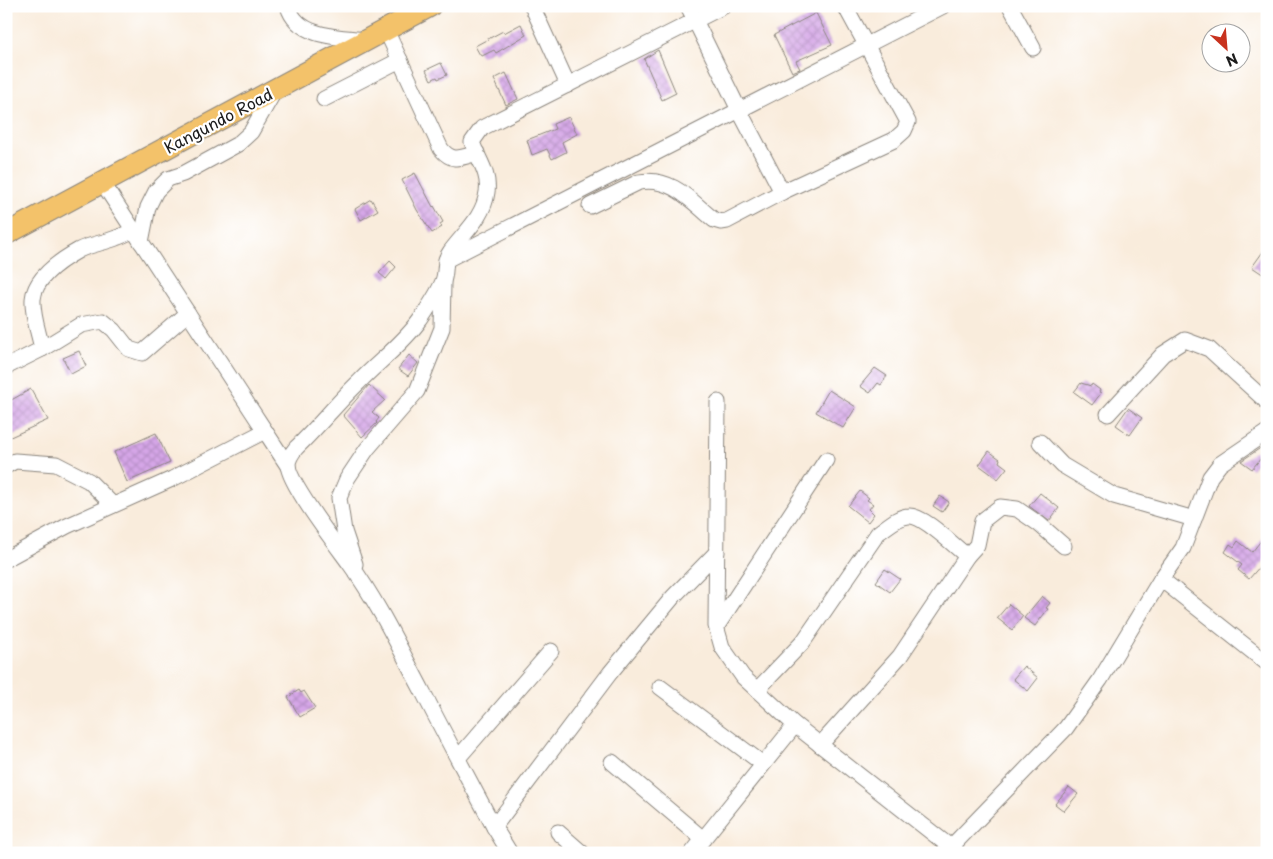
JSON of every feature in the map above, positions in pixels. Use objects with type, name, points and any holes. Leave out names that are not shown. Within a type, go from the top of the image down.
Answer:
[{"type":"highway","name":"Kangundo Road","points":[[6,234],[430,6]]},
{"type":"street","points":[[288,6],[296,22],[308,30],[338,37],[367,40]]},
{"type":"street","points":[[532,6],[568,85]]},
{"type":"street","points":[[688,6],[782,192]]},
{"type":"street","points":[[357,573],[355,558],[344,531],[340,498],[347,479],[367,449],[416,391],[442,328],[445,261],[448,253],[478,217],[484,205],[487,191],[487,179],[472,142],[482,128],[724,6]]},
{"type":"street","points":[[590,206],[639,182],[648,180],[662,182],[682,191],[714,220],[727,221],[782,192],[894,140],[904,131],[908,122],[845,6]]},
{"type":"street","points":[[445,261],[943,6]]},
{"type":"street","points":[[1010,6],[1033,48]]},
{"type":"street","points":[[386,30],[441,149],[448,157],[458,159],[476,154]]},
{"type":"street","points":[[324,99],[400,60]]},
{"type":"street","points":[[138,236],[156,191],[168,179],[183,174],[238,144],[251,132],[276,89]]},
{"type":"street","points":[[633,164],[648,180]]},
{"type":"street","points":[[102,182],[288,466],[312,510],[357,573],[411,666],[494,827],[510,853]]},
{"type":"street","points":[[42,349],[34,314],[33,298],[40,280],[80,250],[98,242],[138,236]]},
{"type":"street","points":[[288,466],[290,456],[296,448],[358,382],[397,346],[419,321],[443,281]]},
{"type":"street","points":[[6,367],[42,349],[81,324],[103,321],[114,330],[128,349],[142,353],[188,313]]},
{"type":"street","points":[[1108,414],[1163,354],[1185,340],[1209,349],[1267,402]]},
{"type":"street","points":[[718,402],[716,626],[722,647],[743,677],[795,725],[955,850],[1066,728],[1100,680],[1161,580],[1183,548],[1210,477],[1220,464],[1267,432]]},
{"type":"street","points":[[6,559],[67,526],[172,479],[265,431]]},
{"type":"street","points":[[1040,442],[1062,465],[1114,496],[1194,519]]},
{"type":"street","points":[[716,626],[826,460]]},
{"type":"street","points":[[6,466],[15,461],[56,464],[89,481],[113,505]]},
{"type":"street","points":[[820,745],[900,656],[967,556],[977,545],[982,521],[1000,507],[1017,509],[1039,524],[1064,546]]},
{"type":"street","points":[[757,690],[803,642],[878,533],[895,522],[909,516],[922,520],[967,556]]},
{"type":"street","points":[[494,827],[610,673],[673,597],[717,552]]},
{"type":"street","points":[[1161,580],[1267,663]]},
{"type":"street","points":[[458,758],[551,651]]},
{"type":"street","points":[[660,687],[763,764]]},
{"type":"street","points":[[692,853],[795,725]]},
{"type":"street","points":[[612,762],[703,839]]},
{"type":"street","points":[[558,832],[582,853]]},
{"type":"building","points":[[816,13],[832,45],[796,61],[800,69],[792,72],[774,35]]},
{"type":"building","points":[[521,24],[526,35],[496,53],[494,50],[482,56],[480,55],[475,46]]},
{"type":"building","points":[[658,50],[676,93],[662,100],[644,59]]},
{"type":"building","points":[[441,63],[447,75],[431,80],[426,70]]},
{"type":"building","points":[[506,73],[518,99],[506,105],[494,79]]},
{"type":"building","points":[[569,117],[577,134],[562,142],[566,152],[552,159],[547,149],[532,155],[527,140],[555,129],[553,124]]},
{"type":"building","points":[[415,173],[443,222],[440,224],[442,227],[432,233],[417,210],[402,180]]},
{"type":"building","points":[[371,199],[378,210],[361,220],[355,209]]},
{"type":"building","points":[[1267,246],[1267,277],[1252,267]]},
{"type":"building","points":[[390,261],[396,267],[386,279],[379,273]]},
{"type":"building","points":[[79,351],[86,366],[71,374],[63,358]]},
{"type":"building","points":[[409,355],[418,363],[408,376],[398,369]]},
{"type":"building","points":[[875,368],[887,376],[881,385],[878,383],[870,393],[860,386]]},
{"type":"building","points":[[1081,383],[1091,386],[1092,384],[1100,390],[1099,392],[1101,393],[1092,405],[1074,392]]},
{"type":"building","points":[[369,385],[385,400],[372,412],[379,418],[377,423],[362,437],[343,415]]},
{"type":"building","points":[[31,389],[48,420],[6,439],[6,403]]},
{"type":"building","points":[[829,390],[856,407],[843,428],[816,412]]},
{"type":"building","points":[[1128,408],[1142,418],[1130,435],[1116,425]]},
{"type":"building","points":[[156,433],[170,463],[127,482],[114,452]]},
{"type":"building","points":[[1265,445],[1267,451],[1252,469],[1241,461]]},
{"type":"building","points":[[989,451],[1000,459],[999,462],[1007,468],[998,479],[979,465]]},
{"type":"building","points":[[860,491],[873,504],[869,509],[874,514],[868,522],[848,506]]},
{"type":"building","points":[[1040,493],[1059,508],[1049,521],[1029,506]]},
{"type":"building","points":[[940,496],[949,502],[942,512],[933,506]]},
{"type":"building","points":[[1267,533],[1267,558],[1249,579],[1238,570],[1242,565],[1225,552],[1230,544],[1234,547],[1238,541],[1252,552]]},
{"type":"building","points":[[885,569],[900,579],[890,592],[876,582]]},
{"type":"building","points":[[1042,596],[1050,603],[1046,608],[1048,609],[1035,626],[1024,618]]},
{"type":"building","points":[[1009,604],[1023,616],[1012,630],[997,618]]},
{"type":"building","points":[[1024,666],[1038,678],[1028,691],[1013,679]]},
{"type":"building","points":[[299,690],[301,693],[304,691],[315,708],[300,717],[288,697]]},
{"type":"building","points":[[1069,787],[1078,794],[1064,811],[1055,804]]}]
